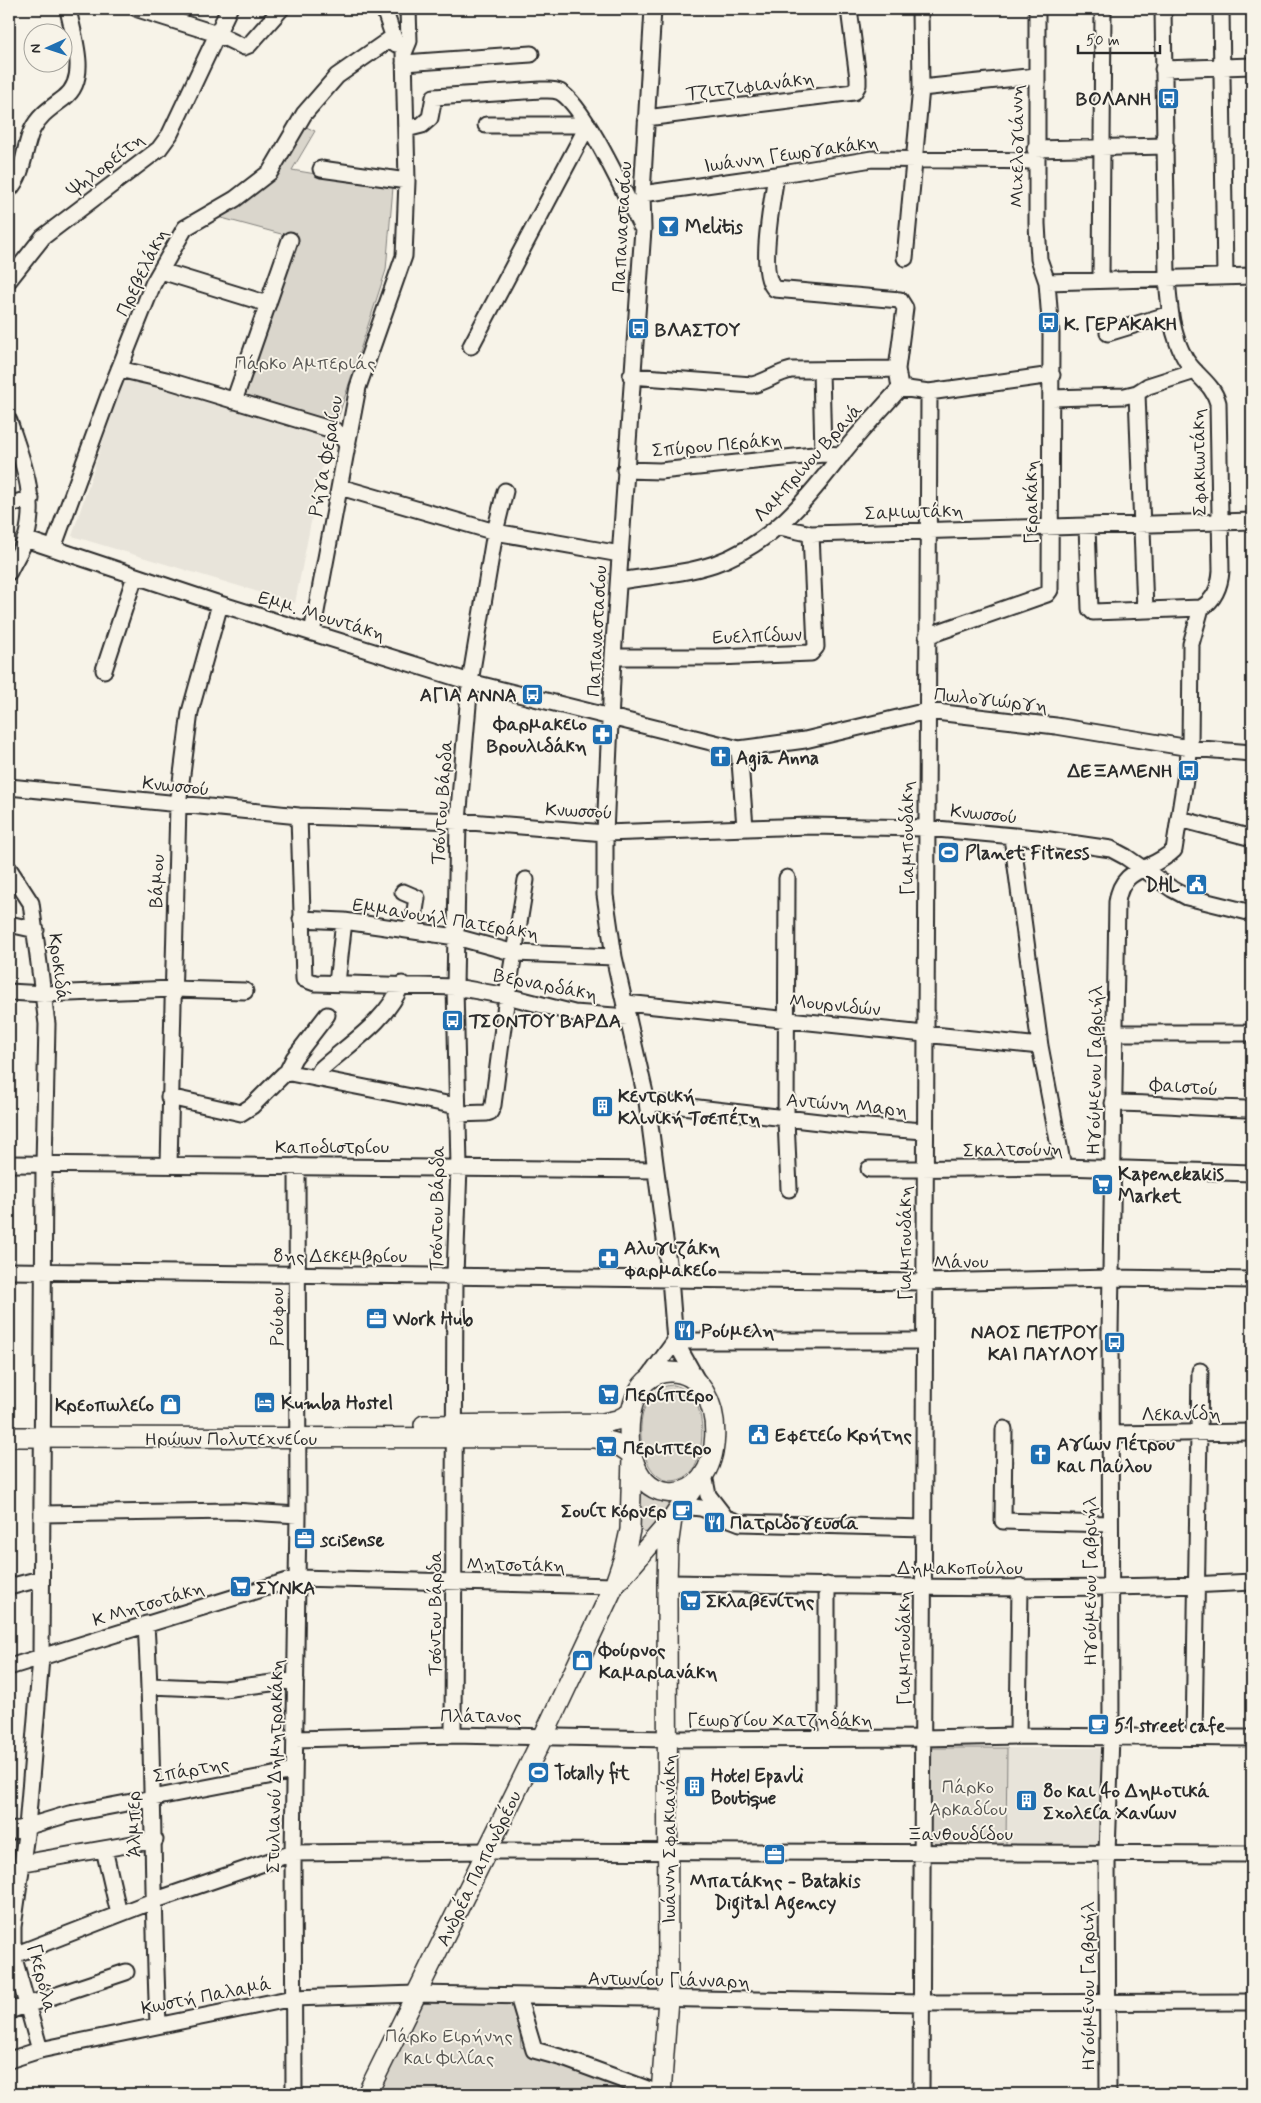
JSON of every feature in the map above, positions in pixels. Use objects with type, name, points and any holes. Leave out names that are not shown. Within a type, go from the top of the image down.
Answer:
[{"type":"main road","points":[[676,1372],[692,1378],[699,1384],[708,1398],[714,1428],[712,1454],[700,1480],[679,1492],[670,1493],[652,1487],[639,1474],[632,1455],[629,1435],[631,1413],[636,1396],[645,1382],[659,1374],[676,1372]]},
{"type":"main road","points":[[454,1432],[597,1424],[617,1420],[631,1413]]},
{"type":"main road","points":[[9,1424],[43,1430]]},
{"type":"main road","name":"Ηρώων Πολυτεχνείου","points":[[9,1437],[43,1430],[454,1432]]},
{"type":"main road","points":[[454,1432],[608,1440],[632,1455]]},
{"type":"main road","name":"Ανδρέα Παπανδρέου","points":[[367,2094],[544,1735],[614,1586],[624,1557],[631,1516],[632,1455]]},
{"type":"main road","name":"Ανδρέα Παπανδρέου","points":[[614,1586],[677,1512],[700,1480]]},
{"type":"main road","name":"Ιωάννη Σφακιανάκη","points":[[661,2094],[668,1999],[667,1583],[668,1547],[677,1512]]},
{"type":"main road","points":[[631,1516],[645,1551],[667,1583]]},
{"type":"street","points":[[9,190],[22,169],[31,132],[40,116],[71,93],[77,84],[78,65],[68,9]]},
{"type":"street","points":[[138,9],[217,34],[240,46],[247,46],[281,9]]},
{"type":"street","name":"Ψηλορείτη","points":[[9,280],[43,237],[159,149],[170,134],[229,9]]},
{"type":"street","points":[[384,9],[393,37],[404,58],[531,54]]},
{"type":"street","name":"Ρήγα Φεραίου","points":[[312,633],[358,387],[404,256],[407,181],[404,58],[409,41],[408,9]]},
{"type":"street","name":"Παπαναστασίου","points":[[653,9],[642,194],[643,229],[631,376],[620,581],[613,657],[605,833],[605,895],[614,957],[647,1102],[670,1278],[674,1341],[699,1384]]},
{"type":"street","name":"Τζιτζιφιανάκη","points":[[646,118],[852,93],[856,89],[858,78],[849,9]]},
{"type":"street","points":[[905,258],[920,88],[920,9]]},
{"type":"street","name":"Μιχελογιάννη","points":[[1037,9],[1035,155],[1039,259],[1047,282]]},
{"type":"street","points":[[1102,280],[1103,9]]},
{"type":"street","name":"Σφακιωτάκη","points":[[1142,868],[1162,861],[1174,850],[1190,748],[1191,644],[1201,608],[1207,605],[1220,583],[1218,403],[1216,394],[1195,371],[1180,347],[1170,314],[1167,277],[1166,146],[1163,69],[1164,9]]},
{"type":"street","points":[[1221,9],[1225,277]]},
{"type":"street","name":"Πρεβελάκη","points":[[53,548],[119,369],[161,271],[185,228],[235,199],[270,172],[304,114],[337,76],[393,37]]},
{"type":"street","points":[[1163,69],[1252,66]]},
{"type":"street","points":[[920,88],[1036,76]]},
{"type":"street","points":[[406,129],[422,125],[430,118],[434,97],[551,90],[563,95],[588,125],[643,229]]},
{"type":"street","points":[[486,125],[588,125]]},
{"type":"street","points":[[471,346],[588,125]]},
{"type":"street","name":"Ιωάννη Γεωργακάκη","points":[[642,194],[776,175],[854,160],[1035,155],[1166,146]]},
{"type":"street","points":[[321,169],[407,181]]},
{"type":"street","points":[[776,175],[768,235],[766,275],[769,284],[774,289],[898,299],[905,308],[897,369],[900,388],[929,392],[1052,375]]},
{"type":"street","points":[[234,401],[290,240]]},
{"type":"street","points":[[161,271],[268,304]]},
{"type":"street","points":[[1047,282],[1252,276]]},
{"type":"street","name":"Γερακάκη","points":[[927,636],[1047,594],[1050,590],[1052,375],[1047,282]]},
{"type":"street","points":[[1108,333],[1170,314]]},
{"type":"street","points":[[119,369],[336,432],[348,445]]},
{"type":"street","points":[[631,376],[752,385],[782,372],[897,369]]},
{"type":"street","points":[[821,370],[823,454]]},
{"type":"street","points":[[1051,398],[1104,397],[1137,393],[1148,386],[1195,371]]},
{"type":"street","name":"Λαμπρινου Βρανά","points":[[620,581],[692,570],[714,564],[757,543],[780,527],[900,388]]},
{"type":"street","name":"Γιαμπουδάκη","points":[[920,2094],[929,392]]},
{"type":"street","points":[[1137,393],[1145,610]]},
{"type":"street","points":[[9,422],[27,473],[31,499],[25,539],[9,572]]},
{"type":"street","name":"Σπύρου Περάκη","points":[[625,470],[660,470],[823,454],[842,455]]},
{"type":"street","points":[[340,487],[495,532],[620,554]]},
{"type":"street","name":"Τσόντου Βάρδα","points":[[453,1735],[455,1275],[459,1167],[455,987],[458,821],[470,682],[495,532],[505,491]]},
{"type":"street","points":[[9,504],[31,499]]},
{"type":"street","name":"Σαμιωτάκη","points":[[780,527],[811,534],[1252,521]]},
{"type":"street","points":[[1087,526],[1090,609],[1093,612],[1201,608]]},
{"type":"street","name":"Ευελπίδων","points":[[613,657],[718,657],[811,653],[816,647],[811,534]]},
{"type":"street","name":"Εμμ. Μουντάκη","points":[[25,539],[220,604],[470,682],[611,718]]},
{"type":"street","points":[[104,670],[135,576]]},
{"type":"street","name":"Βάμου","points":[[169,1164],[169,1097],[178,805],[190,712],[220,604]]},
{"type":"street","name":"Πωλογιώργη","points":[[611,718],[739,749],[805,740],[927,711],[1056,726],[1190,748],[1252,753]]},
{"type":"street","points":[[739,749],[745,827]]},
{"type":"street","name":"Κνωσσού","points":[[9,787],[299,816],[458,821],[605,833],[745,827],[926,828],[1036,838],[1111,850],[1142,868],[1172,890],[1187,897],[1252,913]]},
{"type":"street","points":[[299,816],[301,919]]},
{"type":"street","points":[[1180,819],[1252,838]]},
{"type":"street","points":[[1012,837],[1040,1046],[1063,1168]]},
{"type":"street","name":"Ηγούμενου Γαβριήλ","points":[[1108,2094],[1106,2002],[1107,1853],[1111,1736],[1108,1524],[1115,1034],[1119,891],[1124,880],[1142,868]]},
{"type":"street","name":"Κροκιδά","points":[[9,869],[31,903],[47,1024],[44,1166],[43,1430]]},
{"type":"street","points":[[787,878],[786,1119],[789,1189]]},
{"type":"street","points":[[286,1074],[316,1078],[457,1110],[490,1112],[493,1105],[507,996],[526,880]]},
{"type":"street","points":[[402,892],[417,898],[412,930]]},
{"type":"street","name":"Εμμανουήλ Πατεράκη","points":[[301,919],[344,921],[456,936],[515,954],[614,957]]},
{"type":"street","name":"Βερναρδάκη","points":[[301,919],[302,976],[315,983],[455,987],[507,996],[574,1013],[627,1010]]},
{"type":"street","points":[[337,983],[344,921]]},
{"type":"street","points":[[9,924],[36,930]]},
{"type":"street","points":[[316,1078],[327,1064],[374,1026],[396,998],[402,984]]},
{"type":"street","points":[[9,992],[44,994],[173,989],[245,991]]},
{"type":"street","name":"Μουρνιδών","points":[[627,1010],[787,1018],[1040,1046]]},
{"type":"street","points":[[169,1097],[241,1113],[252,1106],[286,1074],[294,1058],[327,1016]]},
{"type":"street","points":[[1115,1034],[1252,1033]]},
{"type":"street","name":"Αντώνη Μαρη","points":[[647,1102],[786,1119],[925,1131]]},
{"type":"street","name":"Φαιστού","points":[[1114,1102],[1156,1103],[1209,1109],[1252,1109]]},
{"type":"street","name":"Καποδιστρίου","points":[[9,1164],[44,1166],[169,1164],[656,1170]]},
{"type":"street","name":"Ρούφου","points":[[296,1432],[297,1166]]},
{"type":"street","name":"Σκαλτσούνη","points":[[869,1169],[1063,1168],[1252,1173]]},
{"type":"street","name":"8ης Δεκεμβρίου","points":[[9,1271],[296,1276],[455,1275],[670,1278]]},
{"type":"street","name":"Μάνου","points":[[670,1278],[924,1282],[1111,1278],[1252,1280]]},
{"type":"street","points":[[645,1382],[674,1341],[924,1341]]},
{"type":"street","points":[[1194,1736],[1200,1371]]},
{"type":"street","points":[[1004,1429],[1003,1521],[1108,1524]]},
{"type":"street","name":"Γκερόλα","points":[[40,2050],[29,2004],[11,1956],[11,1924],[23,1864],[40,1658],[43,1430]]},
{"type":"street","name":"Στυλιανού Δημητρακάκη","points":[[294,2094],[293,1853],[298,1515],[296,1432]]},
{"type":"street","name":"Λεκανίδη","points":[[1110,1434],[1252,1432]]},
{"type":"street","points":[[700,1480],[708,1495],[726,1518]]},
{"type":"street","points":[[677,1512],[701,1508],[740,1523],[923,1528]]},
{"type":"street","points":[[42,1514],[233,1511],[298,1515]]},
{"type":"street","name":"Μητσοτάκη","points":[[297,1578],[614,1586]]},
{"type":"street","name":"Κ Μητσοτάκη","points":[[9,1668],[297,1578]]},
{"type":"street","points":[[9,1587],[40,1579]]},
{"type":"street","name":"Δημακοπούλου","points":[[667,1583],[828,1585],[922,1589],[1020,1586],[1109,1588],[1252,1582]]},
{"type":"street","points":[[827,1738],[828,1585]]},
{"type":"street","points":[[1018,1736],[1020,1586]]},
{"type":"street","name":"Άλμπερ","points":[[146,1624],[155,1840],[153,1901],[158,2024]]},
{"type":"street","points":[[150,1686],[224,1689],[296,1680]]},
{"type":"street","name":"Πλάτανος","points":[[295,1739],[453,1735],[544,1735],[668,1739]]},
{"type":"street","name":"Γεωργίου Χατζηδάκη","points":[[668,1739],[1018,1736],[1194,1736],[1252,1738]]},
{"type":"street","name":"Σπάρτης","points":[[9,1832],[69,1814],[294,1771]]},
{"type":"street","points":[[23,1864],[155,1840]]},
{"type":"street","points":[[104,1849],[119,1914]]},
{"type":"street","name":"Ξανθουδίδου","points":[[11,1956],[153,1901],[293,1853],[487,1851],[1252,1854]]},
{"type":"street","points":[[9,2011],[126,1972]]},
{"type":"street","name":"Αντωνίου Γιάνναρη","points":[[416,1994],[921,2003],[1252,2002]]},
{"type":"street","name":"Κωστή Παλαμά","points":[[9,2060],[40,2050],[158,2024],[293,1998],[416,1994]]},
{"type":"street","points":[[518,1996],[534,2050],[563,2058],[661,2094]]},
{"type":"shaded area","points":[[125,373],[329,431],[295,603],[72,536]]},
{"type":"shaded area","points":[[1007,1748],[1101,1748],[1101,1846],[1006,1846]]},
{"type":"green space","name":"Πάρκο Αμπεριάς","points":[[304,126],[315,131],[292,170],[393,187],[386,270],[336,424],[241,398],[296,238],[218,217],[276,177]]},
{"type":"green space","points":[[674,1385],[684,1389],[697,1404],[702,1425],[702,1436],[699,1456],[693,1470],[681,1479],[665,1480],[653,1471],[645,1457],[641,1438],[642,1419],[647,1402],[658,1390]]},
{"type":"green space","points":[[636,1480],[679,1498],[649,1533],[643,1532],[639,1528]]},
{"type":"green space","name":"Πάρκο Αρκαδίου","points":[[930,1748],[1007,1748],[1006,1846],[930,1846]]},
{"type":"green space","name":"Πάρκο Ειρήνης και Φιλίας","points":[[420,1996],[518,2002],[521,2047],[645,2094],[371,2094]]},
{"type":"place","name":"ΒΟΛΑΝΗ","points":[[1168,98]]},
{"type":"place","name":"Melitis","points":[[669,226]]},
{"type":"place","name":"Κ. ΓΕΡΑΚΑΚΗ","points":[[1048,323]]},
{"type":"place","name":"ΒΛΑΣΤΟΥ","points":[[639,329]]},
{"type":"place","name":"ΑΓΙΑ ΑΝΝΑ","points":[[533,694]]},
{"type":"place","name":"Φαρμακειο Βρουλιδάκη","points":[[603,734]]},
{"type":"place","name":"Agia Anna","points":[[720,757]]},
{"type":"place","name":"ΔΕΞΑΜΕΝΗ","points":[[1189,770]]},
{"type":"place","name":"Planet Fitness","points":[[949,852]]},
{"type":"place","name":"DHL","points":[[1196,884]]},
{"type":"place","name":"ΤΣΟΝΤΟΥ ΒΑΡΔΑ","points":[[453,1020]]},
{"type":"place","name":"Κεντρική Κλινική Τσεπέτη","points":[[602,1106]]},
{"type":"place","name":"Kapenekakis Market","points":[[1102,1184]]},
{"type":"place","name":"Αλυγιζάκη φαρμακείο","points":[[608,1258]]},
{"type":"place","name":"Work Hub","points":[[377,1318]]},
{"type":"place","name":"Ρούμελη","points":[[685,1330]]},
{"type":"place","name":"ΝΑΟΣ ΠΕΤΡΟΥ ΚΑΙ ΠΑΥΛΟΥ","points":[[1114,1342]]},
{"type":"place","name":"Περίπτερο","points":[[609,1394]]},
{"type":"place","name":"Kumba Hostel","points":[[265,1402]]},
{"type":"place","name":"Κρεοπωλείο","points":[[170,1404]]},
{"type":"place","name":"Εφετείο Κρήτης","points":[[759,1434]]},
{"type":"place","name":"Περιπτερο","points":[[607,1447]]},
{"type":"place","name":"Αγίων Πέτρου και Παύλου","points":[[1041,1454]]},
{"type":"place","name":"Σουίτ κόρνερ","points":[[683,1510]]},
{"type":"place","name":"Πατριδογευσία","points":[[714,1522]]},
{"type":"place","name":"scisense","points":[[304,1539]]},
{"type":"place","name":"ΣΥΝΚΑ","points":[[240,1587]]},
{"type":"place","name":"Σκλαβενίτης","points":[[690,1600]]},
{"type":"place","name":"Φούρνος Καμαριανάκη","points":[[583,1660]]},
{"type":"place","name":"51 street cafe","points":[[1098,1725]]},
{"type":"place","name":"Totally fit","points":[[538,1772]]},
{"type":"place","name":"Hotel Epavli Boutique","points":[[695,1786]]},
{"type":"place","name":"8ο και 4ο Δημοτικά Σχολεία Χανίων","points":[[1027,1801]]},
{"type":"place","name":"Μπατάκης - Batakis Digital Agency","points":[[775,1854]]}]
